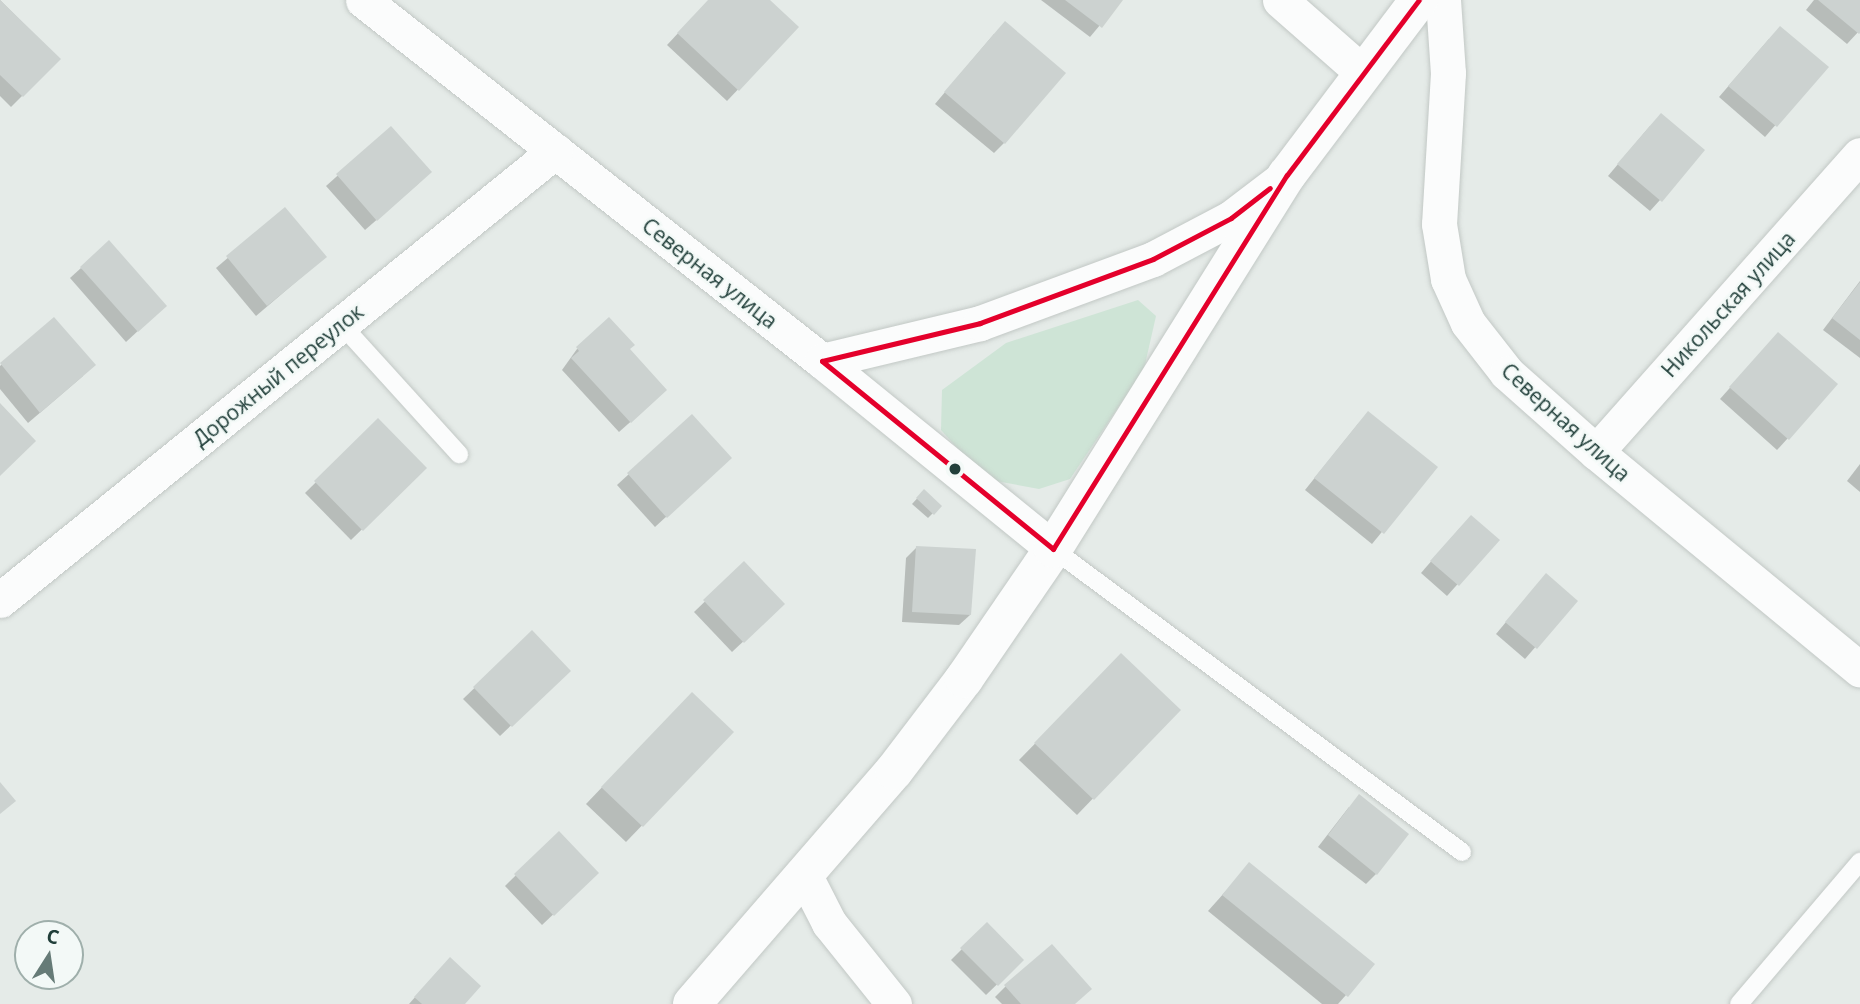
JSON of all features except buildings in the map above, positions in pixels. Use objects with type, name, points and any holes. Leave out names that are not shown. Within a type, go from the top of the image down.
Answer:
[{"type":"street","name":"Северная улица","points":[[363,0],[822,361],[1053,549]]},
{"type":"street","points":[[1280,0],[1363,73]]},
{"type":"street","points":[[692,1004],[894,771],[957,689],[1053,549],[1287,175],[1419,0]]},
{"type":"street","name":"Северная улица","points":[[1443,0],[1448,73],[1439,224],[1448,279],[1468,323],[1507,373],[1596,452],[1860,670]]},
{"type":"street","name":"Дорожный переулок","points":[[0,600],[555,150]]},
{"type":"street","name":"Никольская улица","points":[[1596,452],[1860,155]]},
{"type":"street","points":[[822,361],[980,323],[1153,259],[1231,218],[1287,175]]},
{"type":"street","points":[[805,876],[829,923],[894,1004]]},
{"type":"lane","points":[[341,324],[459,454]]},
{"type":"lane","points":[[1053,549],[1461,852]]},
{"type":"lane","points":[[1739,1004],[1860,862]]},
{"type":"green space","points":[[1138,300],[1156,316],[1144,369],[1070,479],[1039,489],[985,479],[941,430],[942,390],[1006,343]]},
{"type":"transit line","points":[[1053,549],[1287,175],[1419,0]]},
{"type":"transit line","points":[[822,361],[980,323],[1153,259],[1231,218],[1270,188]]},
{"type":"transit line","points":[[822,361],[1053,549]]}]
